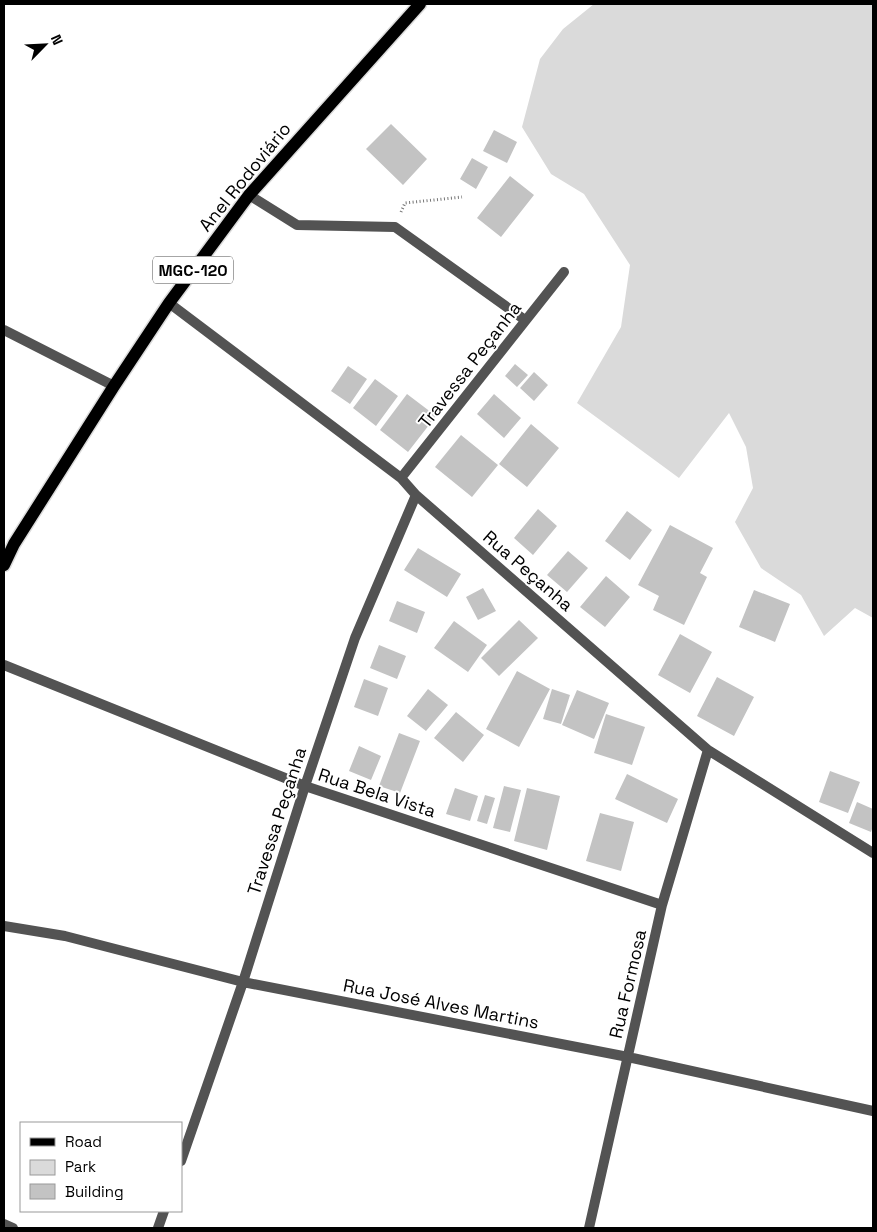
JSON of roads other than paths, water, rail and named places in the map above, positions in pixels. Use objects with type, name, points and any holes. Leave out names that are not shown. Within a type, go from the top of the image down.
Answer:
[{"type":"main road","name":"Anel Rodoviário","points":[[4,565],[14,544],[168,303],[249,195],[420,4]]},
{"type":"street","points":[[249,195],[297,225],[395,227],[525,320]]},
{"type":"street","name":"Travessa Peçanha","points":[[401,478],[564,272]]},
{"type":"street","name":"Rua Peçanha","points":[[168,303],[401,478],[416,495],[708,750],[873,853]]},
{"type":"street","points":[[4,330],[114,386]]},
{"type":"street","name":"Travessa Peçanha","points":[[182,1157],[243,982],[305,786],[355,638],[416,495]]},
{"type":"street","name":"Rua Bela Vista","points":[[4,664],[305,786],[662,905]]},
{"type":"street","name":"Rua Formosa","points":[[589,1228],[662,905],[708,750]]},
{"type":"street","name":"Rua José Alves Martins","points":[[4,926],[65,936],[243,982],[628,1057],[873,1111]]},
{"type":"street","points":[[158,1228],[164,1212]]},
{"type":"street","points":[[4,1224],[13,1228]]}]
